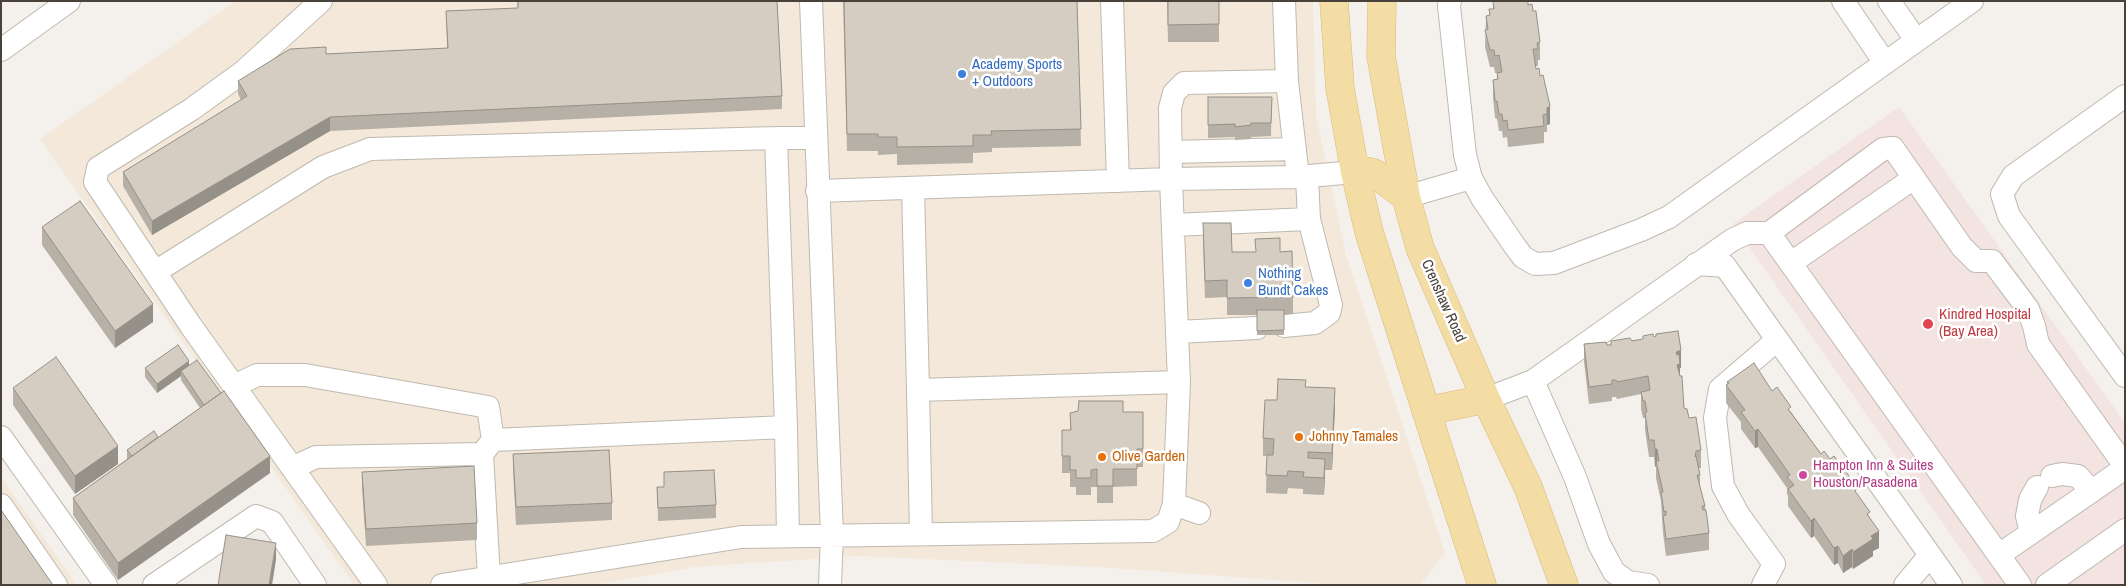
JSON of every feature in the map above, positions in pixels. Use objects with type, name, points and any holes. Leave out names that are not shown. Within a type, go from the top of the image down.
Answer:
[{"type":"main road","points":[[1334,1],[1340,88],[1355,172],[1369,232],[1482,585]]},
{"type":"main road","name":"Crenshaw Road","points":[[1382,1],[1381,56],[1406,197],[1420,248],[1486,399],[1528,487],[1564,585]]},
{"type":"main road","points":[[1355,172],[1374,173],[1406,197]]},
{"type":"main road","points":[[1426,410],[1486,399]]},
{"type":"lane","points":[[1,50],[69,1]]},
{"type":"lane","points":[[321,1],[243,72],[192,110],[98,168],[95,182],[234,386],[376,585]]},
{"type":"lane","points":[[811,1],[832,535],[830,585]]},
{"type":"lane","points":[[1112,1],[1118,181]]},
{"type":"lane","points":[[1284,1],[1287,81],[1295,149],[1309,219],[1331,305],[1329,313],[1315,323],[1284,326]]},
{"type":"lane","points":[[1450,1],[1465,155],[1471,178],[1482,198],[1522,257],[1535,264],[1554,263],[1641,230],[1669,217],[1972,1]]},
{"type":"lane","points":[[1843,1],[1885,63]]},
{"type":"lane","points":[[1889,1],[1916,40]]},
{"type":"lane","points":[[442,585],[741,537],[1153,531],[1168,522],[1174,504],[1178,382],[1170,108],[1174,93],[1184,83],[1287,81]]},
{"type":"lane","points":[[2121,107],[2013,176],[2002,194],[2009,216],[2125,376]]},
{"type":"lane","points":[[776,138],[788,536]]},
{"type":"lane","points":[[155,272],[323,168],[370,149],[815,138]]},
{"type":"lane","points":[[1486,399],[1533,381],[1732,240],[1747,233],[1769,233],[1883,149],[1893,148],[1962,248],[1976,261],[1992,261],[2028,309],[2038,344],[2125,467],[1999,555]]},
{"type":"lane","points":[[1170,152],[1295,149]]},
{"type":"lane","points":[[817,191],[1171,179],[1302,177],[1355,172]]},
{"type":"lane","points":[[1406,197],[1471,178]]},
{"type":"lane","points":[[1791,263],[1914,178]]},
{"type":"lane","points":[[913,188],[920,534]]},
{"type":"lane","points":[[1172,225],[1309,219]]},
{"type":"lane","points":[[1769,233],[2020,585]]},
{"type":"lane","points":[[1696,264],[1725,266],[1951,585]]},
{"type":"lane","points":[[1177,332],[1257,328]]},
{"type":"lane","points":[[1762,585],[1774,564],[1738,514],[1723,486],[1715,418],[1720,389],[1777,340]]},
{"type":"lane","points":[[234,386],[257,375],[305,375],[488,407],[489,577]]},
{"type":"lane","points":[[1533,381],[1575,477],[1599,544],[1614,572],[1628,582],[1648,585]]},
{"type":"lane","points":[[918,390],[1178,382]]},
{"type":"lane","points":[[292,468],[316,457],[786,427]]},
{"type":"lane","points":[[1,437],[106,585]]},
{"type":"lane","points":[[2031,532],[2027,516],[2030,500],[2045,482],[2062,474],[2078,476],[2091,491]]},
{"type":"lane","points":[[1174,504],[1199,513]]},
{"type":"lane","points":[[1,505],[56,585]]},
{"type":"lane","points":[[154,585],[256,516],[272,522],[315,585]]},
{"type":"lane","points":[[2047,585],[2125,530]]},
{"type":"lane","points":[[1905,585],[1930,555]]},
{"type":"shaded area","points":[[236,1],[1313,1],[1316,115],[1346,255],[1445,553],[1420,585],[1343,585],[1098,567],[858,556],[694,567],[595,585],[354,585],[40,139]]},
{"type":"shaded area","name":"Kindred Hospital (Bay Area)","points":[[1899,107],[2125,423],[2125,585],[1986,585],[1733,224]]},
{"type":"shaded area","points":[[1,477],[77,585],[1,585]]},
{"type":"building","points":[[518,1],[777,1],[782,96],[330,117],[152,221],[123,172],[247,96],[238,81],[290,49],[326,47],[326,54],[448,48],[446,11],[518,8]]},
{"type":"building","name":"Academy Sports + Outdoors","points":[[844,1],[1077,1],[1081,129],[991,131],[992,135],[973,135],[973,146],[897,147],[897,137],[878,137],[878,134],[847,134]]},
{"type":"building","points":[[1168,1],[1219,1],[1219,24],[1168,25]]},
{"type":"building","points":[[1493,1],[1528,1],[1528,5],[1532,4],[1533,11],[1536,11],[1540,42],[1537,43],[1538,49],[1533,49],[1536,69],[1539,68],[1540,76],[1543,75],[1550,106],[1547,108],[1547,114],[1543,115],[1544,126],[1508,130],[1507,120],[1503,121],[1502,114],[1499,114],[1497,101],[1495,101],[1493,80],[1498,79],[1497,73],[1502,72],[1499,55],[1495,56],[1494,50],[1490,50],[1485,30],[1488,29],[1486,16],[1490,15],[1489,9],[1494,9]]},
{"type":"building","points":[[1208,97],[1272,97],[1271,123],[1251,123],[1251,125],[1235,127],[1235,124],[1208,125]]},
{"type":"building","points":[[80,201],[153,304],[115,331],[42,227]]},
{"type":"building","name":"Nothing Bundt Cakes","points":[[1203,223],[1231,223],[1232,252],[1256,252],[1255,239],[1280,238],[1280,252],[1292,251],[1293,297],[1227,298],[1227,280],[1205,281]]},
{"type":"building","points":[[1257,310],[1284,310],[1284,330],[1257,331]]},
{"type":"building","points":[[1678,331],[1681,350],[1676,352],[1677,355],[1679,354],[1680,364],[1677,365],[1680,376],[1682,376],[1684,408],[1687,409],[1689,418],[1696,417],[1701,450],[1696,451],[1695,457],[1700,475],[1697,475],[1705,506],[1702,506],[1703,510],[1706,510],[1709,533],[1666,539],[1663,516],[1666,515],[1666,511],[1664,512],[1661,492],[1663,492],[1656,461],[1659,461],[1657,449],[1655,449],[1654,440],[1649,440],[1645,413],[1647,412],[1641,392],[1650,390],[1648,376],[1617,382],[1612,380],[1612,384],[1589,387],[1584,344],[1606,342],[1607,345],[1611,345],[1611,341],[1630,338],[1632,341],[1643,339],[1643,336],[1653,334],[1654,337],[1656,334]]},
{"type":"building","points":[[178,345],[189,361],[157,384],[145,368]]},
{"type":"building","points":[[56,357],[118,446],[75,476],[13,388]]},
{"type":"building","points":[[197,360],[221,393],[204,405],[181,371]]},
{"type":"building","name":"Hampton Inn & Suites Houston/Pasadena","points":[[1754,363],[1772,391],[1777,387],[1791,407],[1788,409],[1821,454],[1824,451],[1830,459],[1834,456],[1858,488],[1855,491],[1870,512],[1867,514],[1879,531],[1871,536],[1873,539],[1853,552],[1852,549],[1843,556],[1838,546],[1834,548],[1814,518],[1811,521],[1788,489],[1794,485],[1787,477],[1790,475],[1758,429],[1755,431],[1741,412],[1745,410],[1726,385],[1729,383],[1727,382]]},
{"type":"building","name":"Johnny Tamales","points":[[1278,379],[1306,380],[1305,387],[1335,388],[1332,453],[1308,452],[1308,458],[1325,459],[1324,478],[1303,477],[1304,472],[1288,471],[1287,476],[1266,475],[1267,455],[1273,455],[1274,439],[1263,438],[1265,400],[1277,400]]},
{"type":"building","points":[[224,391],[270,456],[118,563],[73,498]]},
{"type":"building","name":"Olive Garden","points":[[1079,401],[1123,401],[1123,412],[1143,412],[1143,449],[1137,449],[1137,469],[1113,469],[1113,486],[1097,486],[1097,469],[1091,470],[1091,478],[1076,478],[1076,470],[1070,470],[1070,456],[1062,456],[1062,430],[1071,430],[1070,413],[1078,411]]},
{"type":"building","points":[[154,431],[158,437],[132,456],[127,450]]},
{"type":"building","points":[[609,450],[612,503],[516,507],[513,454]]},
{"type":"building","points":[[474,466],[477,523],[366,529],[362,472]]},
{"type":"building","points":[[714,470],[716,505],[658,508],[657,487],[664,487],[664,472]]},
{"type":"building","points":[[1,510],[53,585],[1,585]]},
{"type":"building","points":[[226,535],[276,543],[269,585],[218,585]]},
{"type":"place","name":"Academy Sports + Outdoors","points":[[962,74]]},
{"type":"place","name":"Nothing Bundt Cakes","points":[[1248,283]]},
{"type":"place","name":"Kindred Hospital (Bay Area)","points":[[1928,324]]},
{"type":"place","name":"Johnny Tamales","points":[[1299,437]]},
{"type":"place","name":"Olive Garden","points":[[1102,457]]},
{"type":"place","name":"Hampton Inn & Suites Houston/Pasadena","points":[[1803,475]]}]
